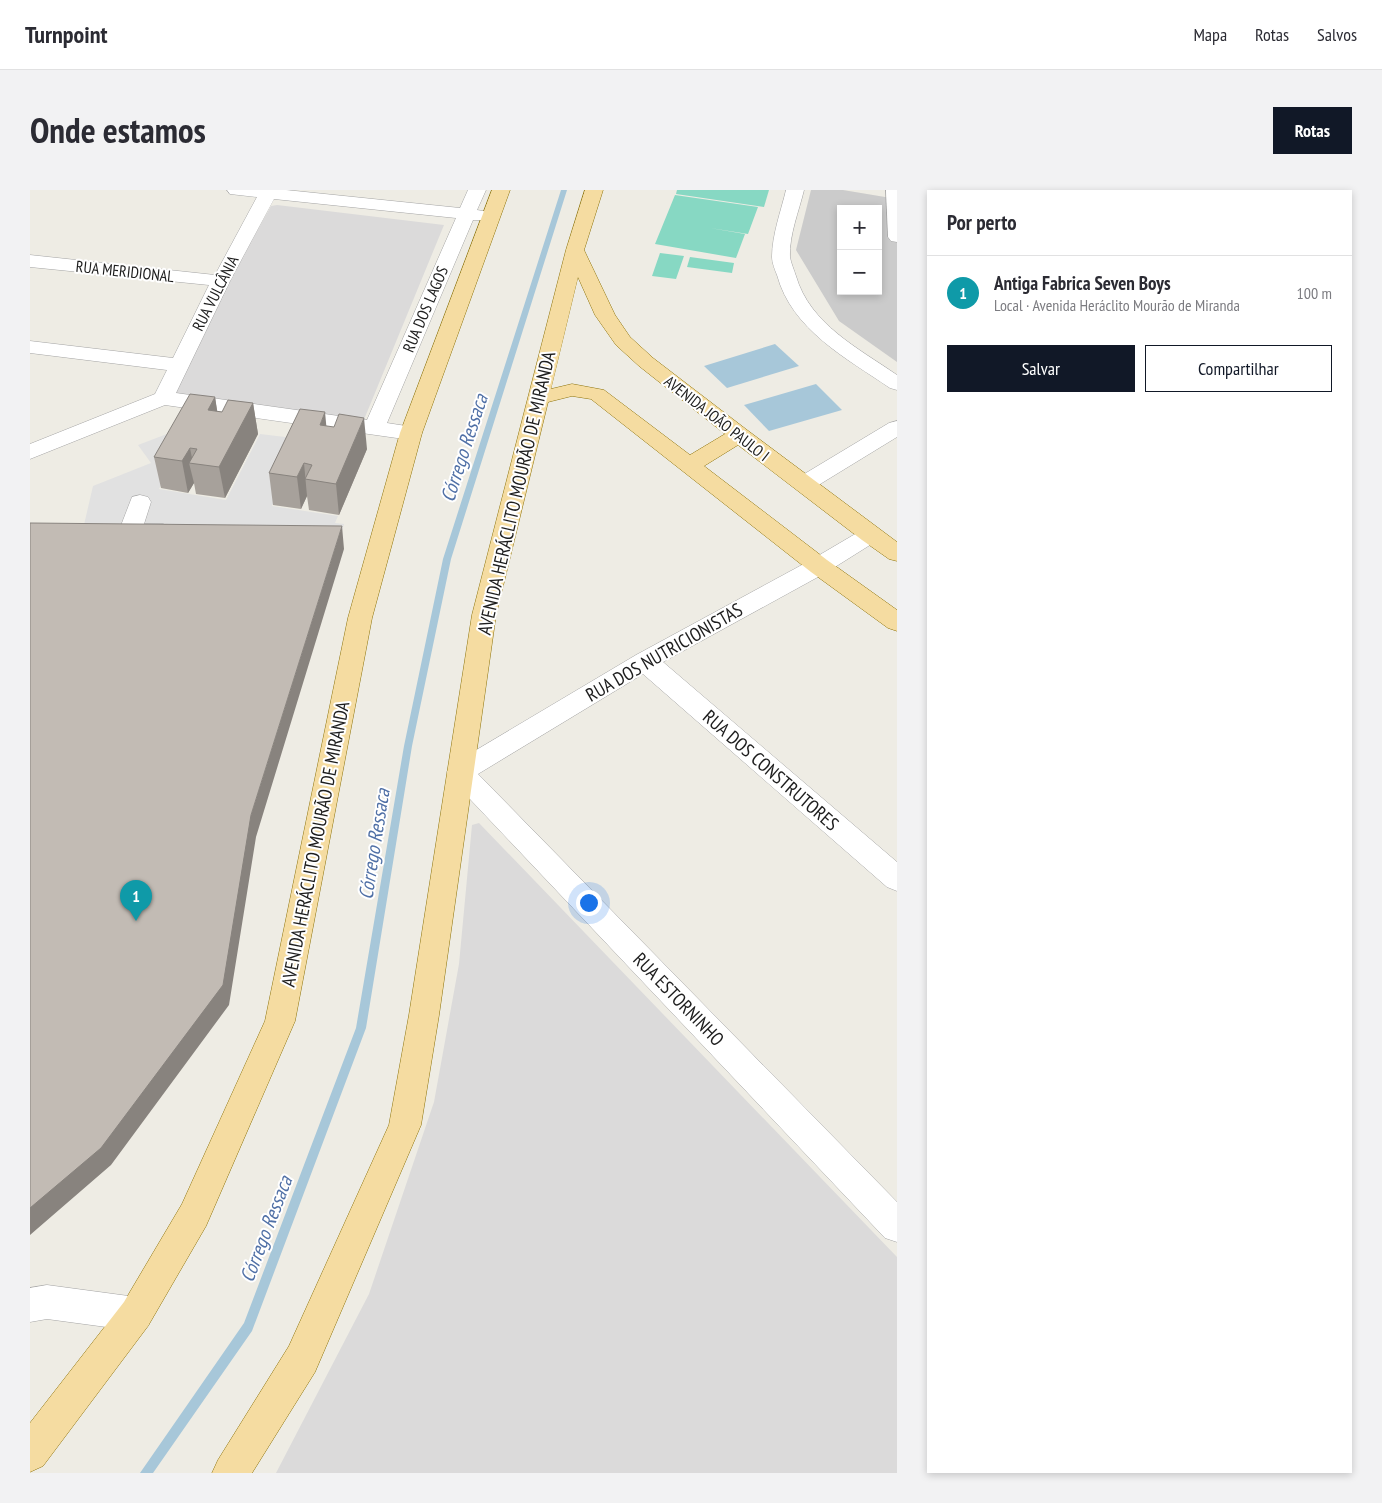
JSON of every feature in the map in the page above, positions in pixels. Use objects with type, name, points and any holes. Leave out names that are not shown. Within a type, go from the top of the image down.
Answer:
[{"type":"main road","name":"AVENIDA HERÁCLITO MOURÃO DE MIRANDA","points":[[30,1453],[136,1314],[194,1215],[280,1021],[360,618],[411,434],[479,215],[501,190]]},
{"type":"main road","name":"AVENIDA HERÁCLITO MOURÃO DE MIRANDA","points":[[231,1473],[302,1359],[405,1125],[424,1015],[484,615],[575,250],[594,190]]},
{"type":"main road","name":"AVENIDA JOÃO PAULO I","points":[[575,250],[605,315],[623,341],[646,362],[739,435],[870,535],[897,553]]},
{"type":"main road","points":[[538,398],[572,390],[597,394],[819,566],[897,622]]},
{"type":"main road","points":[[690,465],[739,435]]},
{"type":"street","points":[[236,190],[479,215]]},
{"type":"street","name":"RUA DOS LAGOS","points":[[374,428],[479,215],[477,190]]},
{"type":"street","points":[[795,190],[785,229],[781,258],[788,282],[801,308],[824,333],[897,384]]},
{"type":"street","points":[[895,190],[897,237]]},
{"type":"street","name":"RUA VULCÂNIA","points":[[163,398],[221,281],[269,192]]},
{"type":"street","name":"RUA MERIDIONAL","points":[[30,261],[221,281]]},
{"type":"street","points":[[30,347],[179,365]]},
{"type":"street","points":[[30,452],[163,398],[411,434]]},
{"type":"street","points":[[804,484],[897,428]]},
{"type":"street","points":[[140,502],[131,528],[138,532],[184,533]]},
{"type":"street","name":"RUA DOS NUTRICIONISTAS","points":[[460,772],[645,661],[819,566],[870,535]]},
{"type":"street","name":"RUA DOS CONSTRUTORES","points":[[645,661],[897,879]]},
{"type":"street","name":"RUA ESTORNINHO","points":[[460,772],[897,1226]]},
{"type":"street","points":[[30,1305],[47,1302],[136,1314]]},
{"type":"shaded area","points":[[811,190],[843,190],[897,199],[897,362],[839,321],[796,250]]},
{"type":"shaded area","points":[[277,205],[444,225],[363,422],[164,395],[271,206]]},
{"type":"shaded area","points":[[180,429],[190,431],[159,489],[226,500],[260,434],[302,439],[272,506],[338,516],[335,523],[344,524],[338,543],[80,542],[93,486],[151,463],[138,445]]},
{"type":"shaded area","points":[[479,823],[897,1257],[897,1473],[276,1473],[369,1294],[434,1102],[459,964],[472,825]]},
{"type":"green space","points":[[677,190],[769,190],[764,207],[676,194]]},
{"type":"green space","points":[[675,195],[758,207],[748,234],[710,228],[745,234],[736,258],[655,244]]},
{"type":"green space","points":[[660,253],[684,256],[676,279],[652,276]]},
{"type":"green space","points":[[690,257],[734,263],[732,273],[687,267]]},
{"type":"water","points":[[775,344],[799,366],[727,388],[704,366]]},
{"type":"water","points":[[816,384],[842,410],[769,431],[744,405]]},
{"type":"building","points":[[190,394],[215,397],[208,410],[222,412],[228,400],[253,403],[219,467],[189,463],[197,449],[190,448],[182,461],[154,457]]},
{"type":"building","points":[[300,409],[325,412],[320,425],[334,427],[339,414],[364,418],[336,484],[305,479],[312,465],[304,463],[297,477],[269,473]]},
{"type":"building","points":[[30,523],[342,526],[251,815],[223,985],[101,1148],[30,1208]]},
{"type":"waterway","name":"Córrego Ressaca","points":[[146,1473],[248,1327],[361,1028],[408,746],[447,559],[564,190]]},
{"type":"place","name":"Antiga Fabrica Seven Boys","points":[[136,921]]}]
